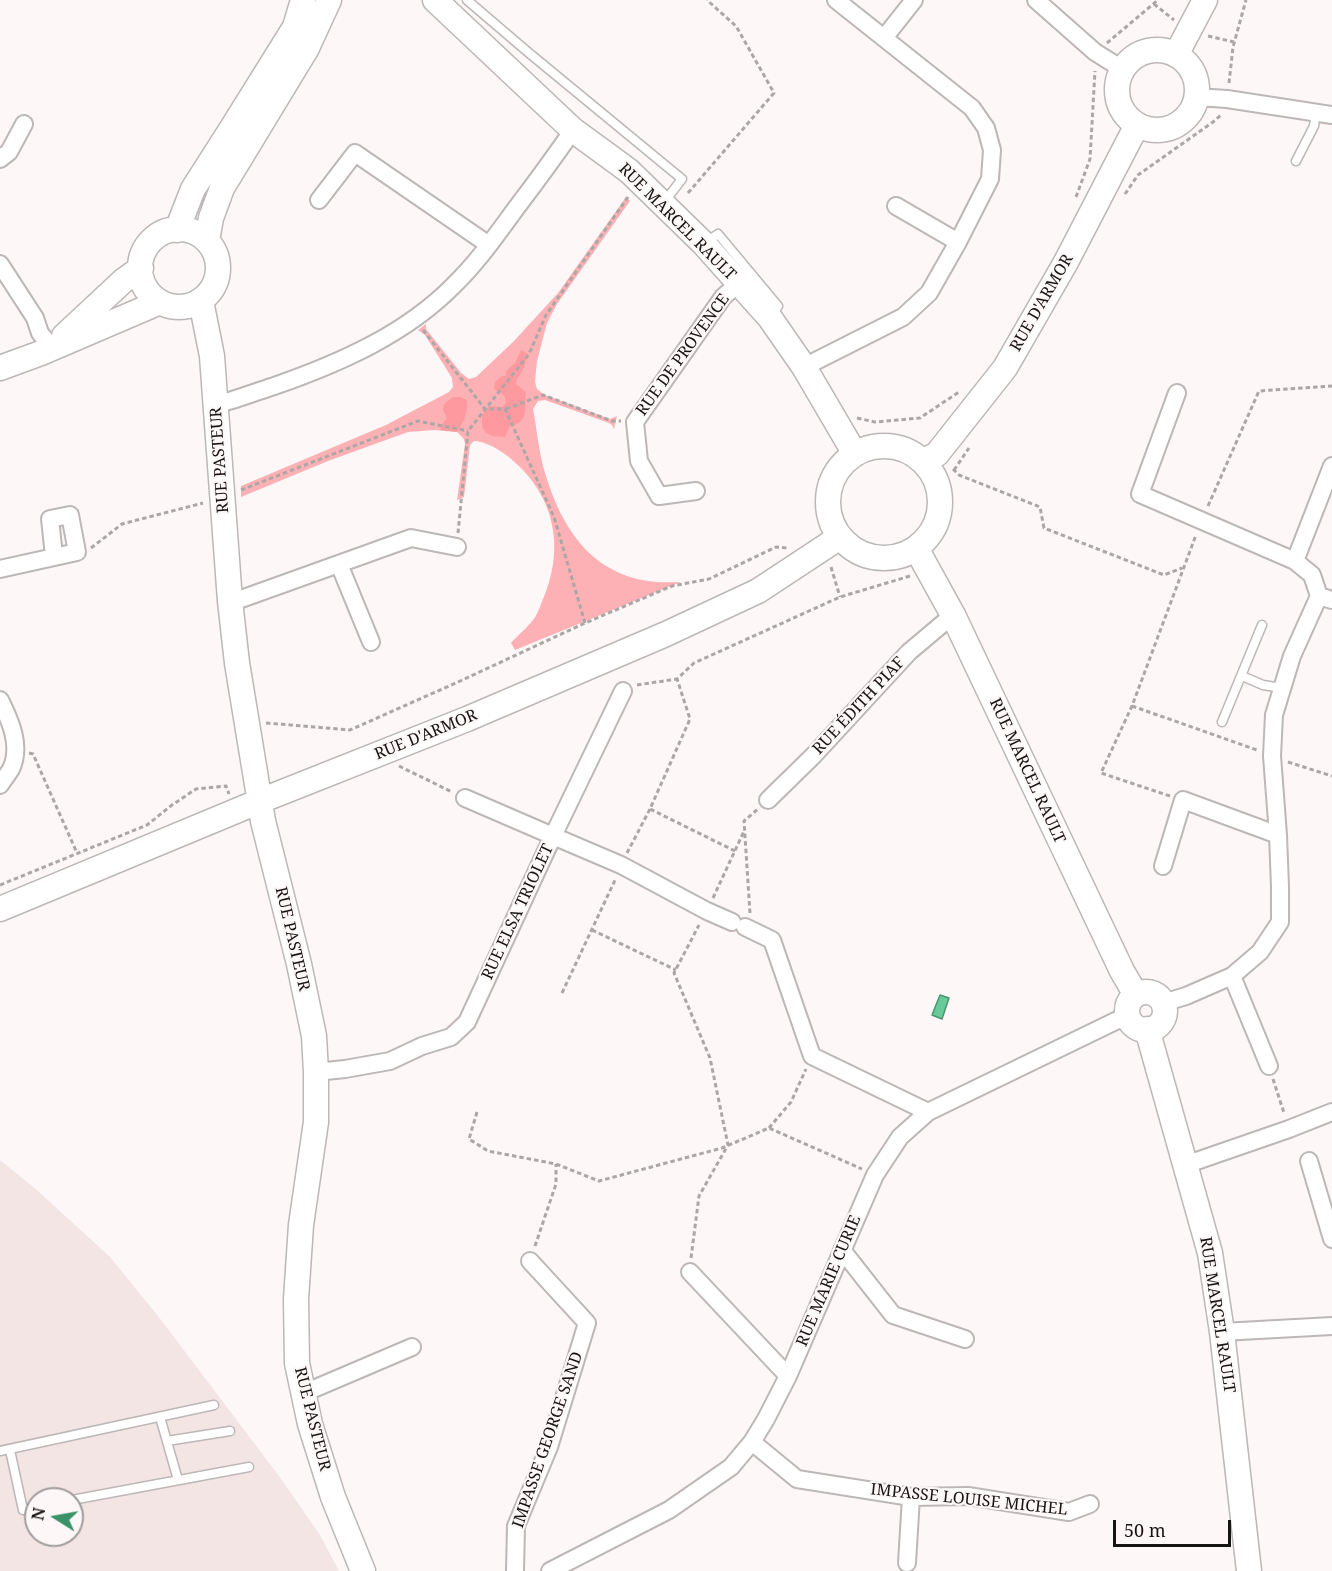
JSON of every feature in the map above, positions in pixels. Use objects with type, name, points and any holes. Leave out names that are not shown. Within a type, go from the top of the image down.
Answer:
[{"type":"street","points":[[177,230],[193,189],[295,27],[303,0]]},
{"type":"street","points":[[207,241],[211,218],[222,188],[307,48],[329,0]]},
{"type":"street","points":[[804,367],[903,317],[929,293],[990,179],[992,150],[986,128],[972,108],[836,0]]},
{"type":"street","points":[[884,38],[914,0]]},
{"type":"street","points":[[1035,0],[1095,52],[1122,69]]},
{"type":"street","points":[[1176,55],[1205,0]]},
{"type":"street","name":"RUE MARCEL RAULT","points":[[439,1],[520,63],[573,130],[629,171],[704,244],[770,318],[804,367],[855,454]]},
{"type":"street","points":[[1164,50],[1176,55],[1186,62],[1197,84],[1192,109],[1174,126],[1161,130],[1137,125],[1127,117],[1120,106],[1117,94],[1122,69],[1140,53],[1164,50]]},
{"type":"street","points":[[1196,97],[1227,99],[1324,113]]},
{"type":"street","points":[[0,159],[9,152],[24,124]]},
{"type":"street","name":"RUE D'ARMOR","points":[[930,458],[1005,368],[1066,262],[1137,125]]},
{"type":"street","points":[[216,405],[320,370],[378,342],[414,319],[454,286],[489,245],[573,130]]},
{"type":"street","points":[[319,200],[355,153],[489,245]]},
{"type":"street","points":[[896,206],[958,242]]},
{"type":"street","points":[[188,230],[207,241],[218,261],[218,272],[215,284],[201,301],[181,307],[170,306],[152,296],[142,278],[141,268],[143,256],[155,238],[165,232],[188,230]]},
{"type":"street","points":[[0,264],[35,318],[40,333],[52,348]]},
{"type":"street","points":[[52,348],[123,281],[141,268]]},
{"type":"street","name":"RUE DE PROVENCE","points":[[696,491],[659,496],[639,461],[635,422],[723,297],[738,283]]},
{"type":"street","name":"RUE PASTEUR","points":[[201,301],[212,356],[230,601],[237,663],[263,821],[299,964],[314,1036],[316,1122],[301,1225],[296,1299],[297,1363],[310,1424],[333,1497],[363,1571]]},
{"type":"street","points":[[0,368],[160,302]]},
{"type":"street","points":[[1137,1013],[1153,1028],[1162,1019],[1163,1003],[1186,996],[1232,976],[1260,952],[1280,922],[1278,835],[1272,756],[1274,715],[1292,656],[1326,598],[1312,575],[1295,561],[1140,494],[1177,393]]},
{"type":"street","points":[[872,447],[890,447],[930,458],[940,507],[936,523],[928,537],[916,548],[901,556],[884,558],[867,556],[833,542],[828,502],[831,483],[840,466],[855,454],[872,447]]},
{"type":"street","points":[[1295,561],[1332,466]]},
{"type":"street","points":[[0,569],[77,552],[70,515],[50,519],[54,556]]},
{"type":"street","points":[[230,601],[411,538],[457,547]]},
{"type":"street","name":"RUE D'ARMOR","points":[[0,909],[468,718],[676,629],[758,591],[833,542]]},
{"type":"street","name":"RUE MARCEL RAULT","points":[[916,548],[952,615],[1122,971],[1137,1013],[1210,1253],[1222,1332],[1249,1571]]},
{"type":"street","points":[[339,564],[371,642]]},
{"type":"street","name":"RUE ÉDITH PIAF","points":[[768,800],[813,756],[909,652],[952,615]]},
{"type":"street","points":[[465,798],[553,836],[623,691]]},
{"type":"street","points":[[0,700],[12,725],[15,748],[12,767],[0,785]]},
{"type":"street","points":[[1163,866],[1183,800],[1278,835]]},
{"type":"street","name":"RUE ELSA TRIOLET","points":[[316,1072],[390,1061],[422,1046],[451,1037],[467,1022],[553,836],[621,865],[707,910],[772,940],[812,1056]]},
{"type":"street","points":[[1232,976],[1269,1066]]},
{"type":"street","name":"RUE MARIE CURIE","points":[[553,1570],[669,1510],[730,1467],[752,1442],[788,1376],[875,1175],[900,1137],[928,1112],[1137,1013]]},
{"type":"street","points":[[812,1056],[928,1112]]},
{"type":"street","points":[[1185,1165],[1332,1112]]},
{"type":"street","points":[[1309,1161],[1332,1239]]},
{"type":"street","points":[[842,1250],[893,1315],[965,1339]]},
{"type":"street","name":"IMPASSE GEORGE SAND","points":[[515,1571],[516,1526],[549,1447],[587,1323],[530,1261]]},
{"type":"street","points":[[690,1272],[788,1376]]},
{"type":"street","points":[[1222,1332],[1332,1326]]},
{"type":"street","points":[[304,1392],[412,1347]]},
{"type":"street","name":"IMPASSE LOUISE MICHEL","points":[[752,1442],[797,1479],[911,1497],[968,1496],[1069,1512],[1090,1504]]},
{"type":"street","points":[[907,1563],[911,1497]]},
{"type":"lane","points":[[467,0],[520,63],[681,179],[667,208]]},
{"type":"lane","points":[[1296,161],[1314,126],[1324,113]]},
{"type":"lane","points":[[704,244],[718,234],[778,306],[770,318]]},
{"type":"lane","points":[[1222,722],[1262,625]]},
{"type":"lane","points":[[1242,676],[1263,685],[1282,688]]},
{"type":"lane","points":[[0,1451],[214,1405]]},
{"type":"lane","points":[[160,1417],[178,1480]]},
{"type":"lane","points":[[167,1441],[230,1431]]},
{"type":"lane","points":[[10,1450],[24,1510]]},
{"type":"lane","points":[[84,1498],[249,1467]]},
{"type":"path","points":[[667,208],[774,93],[736,26],[707,0]]},
{"type":"path","points":[[1075,200],[1090,159],[1095,52],[1158,0]]},
{"type":"path","points":[[1227,99],[1233,47],[1246,0]]},
{"type":"path","points":[[457,547],[468,431],[529,354],[546,315],[639,181]]},
{"type":"path","points":[[414,319],[484,409]]},
{"type":"path","points":[[1183,800],[1101,773],[1132,706],[1201,522],[1259,391],[1332,386]]},
{"type":"path","points":[[839,428],[851,417],[875,422],[920,418],[960,392]]},
{"type":"path","points":[[484,409],[505,409],[543,395],[612,422],[635,422]]},
{"type":"path","points":[[505,409],[554,517],[585,623]]},
{"type":"path","points":[[77,552],[90,549],[122,524],[205,502],[223,503],[238,491],[418,421],[468,431]]},
{"type":"path","points":[[930,458],[960,475],[1040,507],[1044,528],[1164,575],[1182,568]]},
{"type":"path","points":[[833,542],[840,597]]},
{"type":"path","points":[[247,722],[350,730],[672,586],[709,579],[776,547],[795,550]]},
{"type":"path","points":[[623,691],[636,685],[677,679],[694,663],[840,597],[928,571]]},
{"type":"path","points":[[562,993],[690,720],[677,679]]},
{"type":"path","points":[[1132,706],[1332,777]]},
{"type":"path","points":[[15,748],[33,754],[77,853]]},
{"type":"path","points":[[388,750],[400,767],[465,798]]},
{"type":"path","points":[[0,885],[147,825],[196,789],[226,786],[234,812]]},
{"type":"path","points":[[743,926],[744,821],[768,800]]},
{"type":"path","points":[[650,809],[735,851]]},
{"type":"path","points":[[690,1272],[699,1196],[728,1145],[710,1058],[674,973],[745,829]]},
{"type":"path","points":[[592,930],[676,970]]},
{"type":"path","points":[[477,1112],[469,1139],[488,1151],[556,1164],[599,1181],[728,1145],[769,1128],[791,1102],[812,1056]]},
{"type":"path","points":[[769,1128],[875,1175]]},
{"type":"path","points":[[530,1261],[556,1184],[556,1164]]},
{"type":"shaded area","points":[[626,197],[630,201],[557,304],[547,323],[537,361],[535,382],[537,389],[545,395],[610,419],[617,416],[614,429],[609,423],[545,400],[538,401],[533,409],[545,473],[560,511],[580,544],[609,568],[627,576],[652,582],[681,582],[515,650],[511,643],[535,618],[549,581],[554,547],[549,513],[533,482],[521,468],[499,450],[474,441],[470,445],[464,497],[457,500],[465,444],[464,439],[457,432],[435,430],[408,432],[328,461],[241,497],[241,486],[386,425],[449,392],[453,387],[452,378],[425,335],[418,330],[426,324],[426,329],[461,373],[469,379],[476,377],[514,341],[558,293]]},
{"type":"shaded area","points":[[521,350],[527,353],[527,356],[516,384],[526,392],[525,413],[521,421],[510,426],[505,437],[492,436],[482,427],[482,415],[489,406],[502,407],[506,403],[504,395],[494,389],[495,382],[502,376],[506,376],[506,371],[515,363]]},
{"type":"shaded area","points":[[453,397],[467,400],[462,425],[457,432],[440,430],[447,418],[443,410],[444,404]]},
{"type":"shaded area","points":[[940,995],[949,998],[942,1019],[932,1015]]},
{"type":"shaded area","points":[[0,1160],[38,1191],[110,1257],[158,1316],[279,1476],[320,1535],[339,1571],[0,1571]]}]
